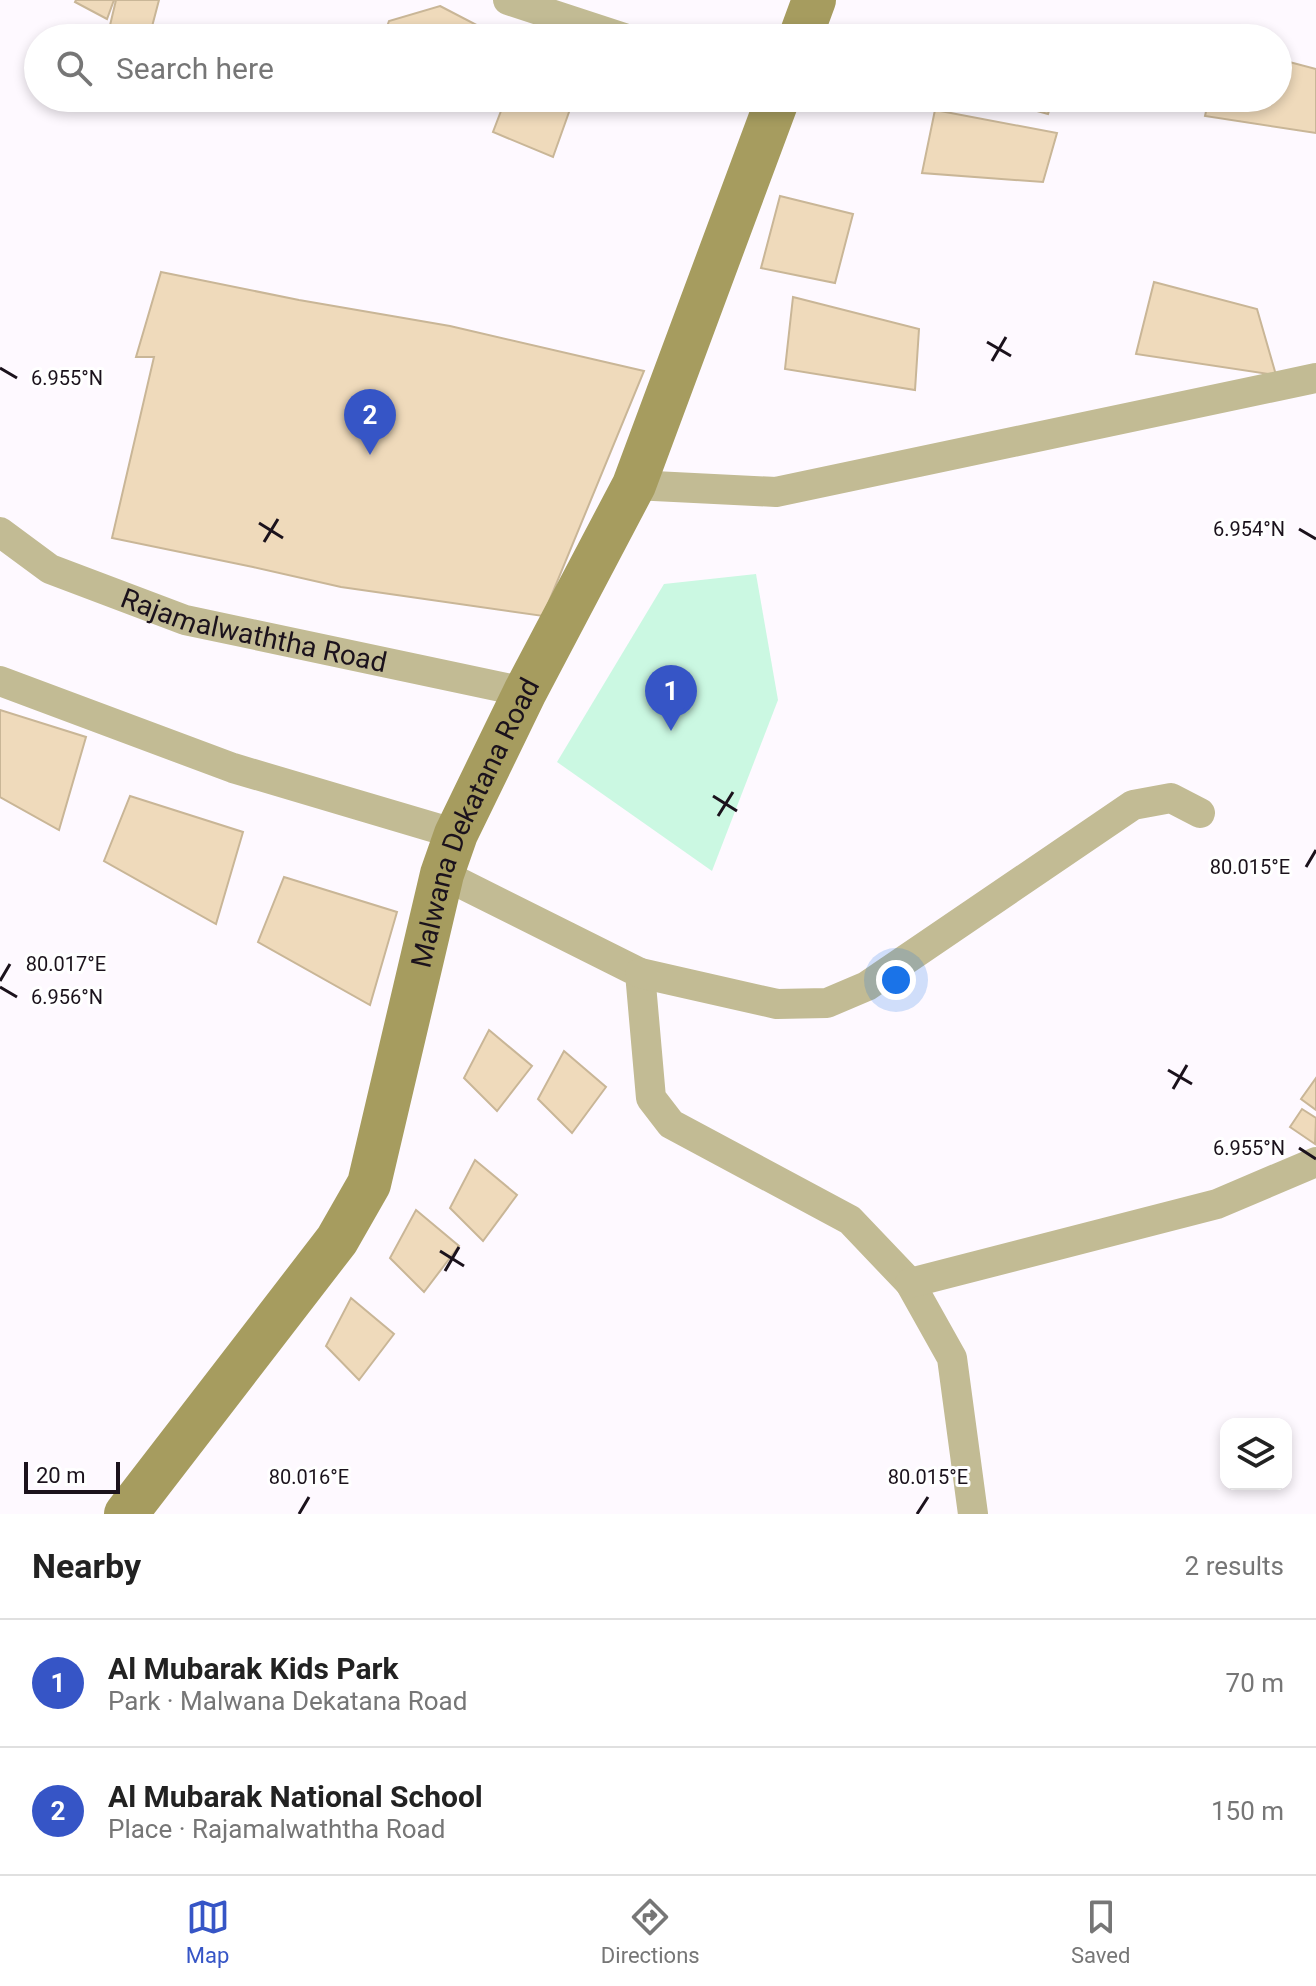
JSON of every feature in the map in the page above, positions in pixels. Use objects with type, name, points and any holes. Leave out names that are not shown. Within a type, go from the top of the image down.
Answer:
[{"type":"main road","points":[[805,24],[814,0]]},
{"type":"main road","name":"Malwana Dekatana Road","points":[[126,1514],[337,1240],[369,1184],[442,874],[456,834],[525,692],[634,485],[773,112]]},
{"type":"street","points":[[508,0],[581,24]]},
{"type":"street","points":[[634,485],[776,492],[1316,378]]},
{"type":"street","name":"Rajamalwaththa Road","points":[[0,532],[50,569],[185,620],[525,692]]},
{"type":"street","points":[[0,681],[233,768],[456,834]]},
{"type":"street","points":[[442,874],[640,973],[777,1004],[827,1003],[867,986],[1133,805],[1171,798],[1200,813]]},
{"type":"street","points":[[640,973],[651,1098],[671,1124],[850,1220],[910,1283],[952,1358],[973,1514]]},
{"type":"street","points":[[910,1283],[1217,1204],[1316,1162]]},
{"type":"green space","points":[[756,574],[778,700],[712,871],[557,762],[664,584]]},
{"type":"building","points":[[76,0],[114,0],[107,19]]},
{"type":"building","points":[[116,0],[159,0],[153,24],[110,24]]},
{"type":"building","points":[[440,6],[475,24],[388,24],[389,21]]},
{"type":"building","points":[[1292,63],[1316,69],[1316,133],[1205,116],[1206,112],[1292,112]]},
{"type":"building","points":[[501,112],[569,112],[553,157],[493,132]]},
{"type":"building","points":[[935,112],[1057,133],[1043,182],[922,173]]},
{"type":"building","points":[[780,196],[853,214],[835,283],[761,268]]},
{"type":"building","points":[[161,272],[450,326],[644,371],[543,616],[341,587],[112,538],[154,357],[136,357]]},
{"type":"building","points":[[1154,282],[1257,309],[1276,375],[1136,354]]},
{"type":"building","points":[[793,297],[919,329],[915,390],[785,369]]},
{"type":"building","points":[[0,710],[86,737],[59,830],[0,797]]},
{"type":"building","points":[[130,796],[243,832],[216,924],[104,861]]},
{"type":"building","points":[[284,877],[397,912],[370,1005],[258,942]]},
{"type":"building","points":[[489,1030],[532,1066],[497,1111],[464,1078]]},
{"type":"building","points":[[564,1051],[606,1087],[572,1133],[538,1099]]},
{"type":"building","points":[[1316,1078],[1316,1110],[1301,1099]]},
{"type":"building","points":[[1302,1109],[1316,1118],[1315,1144],[1290,1127]]},
{"type":"building","points":[[475,1160],[517,1195],[483,1241],[450,1208]]},
{"type":"building","points":[[416,1210],[459,1246],[424,1292],[390,1258]]},
{"type":"building","points":[[351,1298],[394,1334],[359,1380],[326,1346]]},
{"type":"place","name":"Al Mubarak National School","points":[[370,455]]},
{"type":"place","name":"Al Mubarak Kids Park","points":[[671,731]]}]
